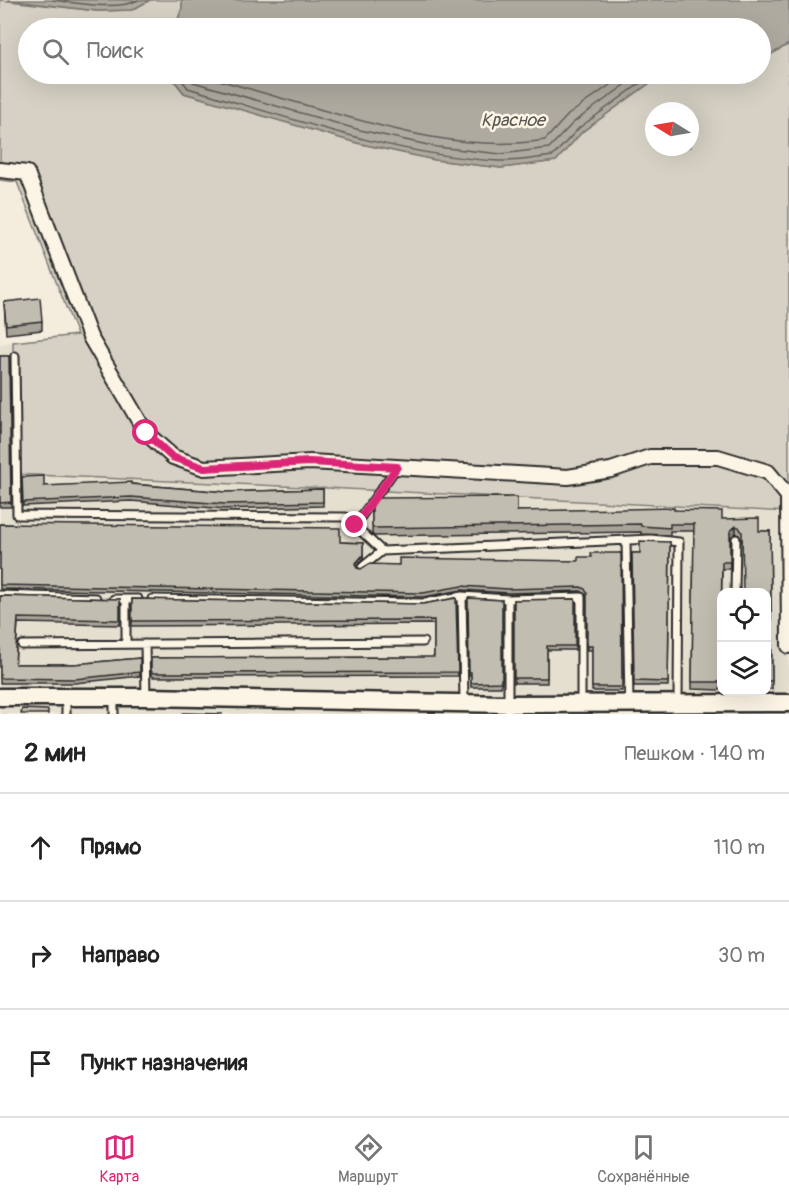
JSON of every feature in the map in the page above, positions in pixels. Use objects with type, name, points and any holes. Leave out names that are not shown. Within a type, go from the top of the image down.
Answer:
[{"type":"street","points":[[0,170],[27,173],[90,337],[146,433],[172,457],[204,468],[310,462],[568,477],[611,470],[650,457],[718,457],[768,472],[788,496],[789,646]]},
{"type":"street","points":[[0,697],[66,697],[114,706],[146,697],[367,708],[508,704],[581,705],[600,710],[629,705],[733,701],[789,703]]},
{"type":"lane","points":[[15,356],[17,515],[345,517],[382,551]]},
{"type":"lane","points":[[355,525],[397,467]]},
{"type":"lane","points":[[361,568],[382,551],[651,539],[679,542],[678,704]]},
{"type":"lane","points":[[735,588],[736,539]]},
{"type":"lane","points":[[626,541],[629,705]]},
{"type":"lane","points":[[0,595],[423,603],[462,596],[508,599],[581,597],[581,705]]},
{"type":"lane","points":[[462,596],[464,704]]},
{"type":"lane","points":[[126,599],[126,644]]},
{"type":"lane","points":[[508,599],[508,704]]},
{"type":"lane","points":[[22,645],[423,642]]},
{"type":"lane","points":[[145,644],[146,697]]},
{"type":"lane","points":[[66,697],[66,714]]},
{"type":"shaded area","points":[[0,0],[97,11],[132,10],[150,0],[182,0],[178,18],[18,18],[18,84],[177,84],[184,93],[357,143],[435,160],[501,168],[556,161],[582,132],[649,84],[771,84],[771,54],[789,44],[789,512],[13,474],[13,342],[77,335],[17,182],[0,180]]},
{"type":"shaded area","points":[[13,342],[14,474],[789,512],[789,714],[0,714],[0,344]]},
{"type":"water","points":[[7,0],[150,0],[132,10],[97,11]]},
{"type":"water","points":[[182,0],[789,0],[789,44],[771,54],[771,18],[178,18]]},
{"type":"water","name":"Красное","points":[[177,84],[649,84],[582,132],[556,161],[501,168],[435,160],[357,143],[184,93]]},
{"type":"building","points":[[40,298],[42,321],[6,325],[4,302]]},
{"type":"building","points":[[0,356],[9,356],[11,502],[0,503]]},
{"type":"building","points":[[44,476],[44,486],[131,482],[131,484],[226,492],[323,489],[323,502],[225,504],[131,497],[23,502],[22,477]]},
{"type":"building","points":[[517,497],[517,511],[674,508],[674,510],[722,511],[722,519],[759,518],[759,531],[770,531],[771,588],[743,588],[742,532],[736,526],[730,531],[730,562],[722,562],[722,588],[717,588],[717,682],[692,682],[694,524],[670,524],[670,528],[641,526],[641,524],[374,528],[372,526],[372,504],[376,498]]},
{"type":"building","points":[[0,524],[340,528],[340,542],[363,543],[363,555],[355,564],[361,569],[369,564],[399,565],[399,558],[578,561],[578,557],[592,557],[591,553],[621,553],[622,687],[592,687],[592,646],[587,646],[587,593],[581,587],[508,589],[462,586],[423,593],[0,585]]},
{"type":"building","points":[[640,541],[670,542],[668,682],[634,681],[632,553],[640,553]]},
{"type":"building","points":[[0,596],[120,599],[120,620],[18,618],[15,664],[74,664],[140,658],[140,672],[75,679],[0,678]]},
{"type":"building","points":[[456,598],[458,672],[153,673],[151,658],[434,657],[434,620],[132,621],[132,599],[423,604]]},
{"type":"building","points":[[468,598],[502,600],[501,682],[471,683]]},
{"type":"building","points":[[575,599],[575,646],[547,646],[547,678],[514,678],[514,600]]},
{"type":"building","points":[[771,606],[772,681],[771,681]]},
{"type":"building","points":[[22,709],[48,710],[48,714],[21,714]]},
{"type":"route","points":[[146,433],[172,457],[204,468],[310,462],[397,467],[355,525]]}]
